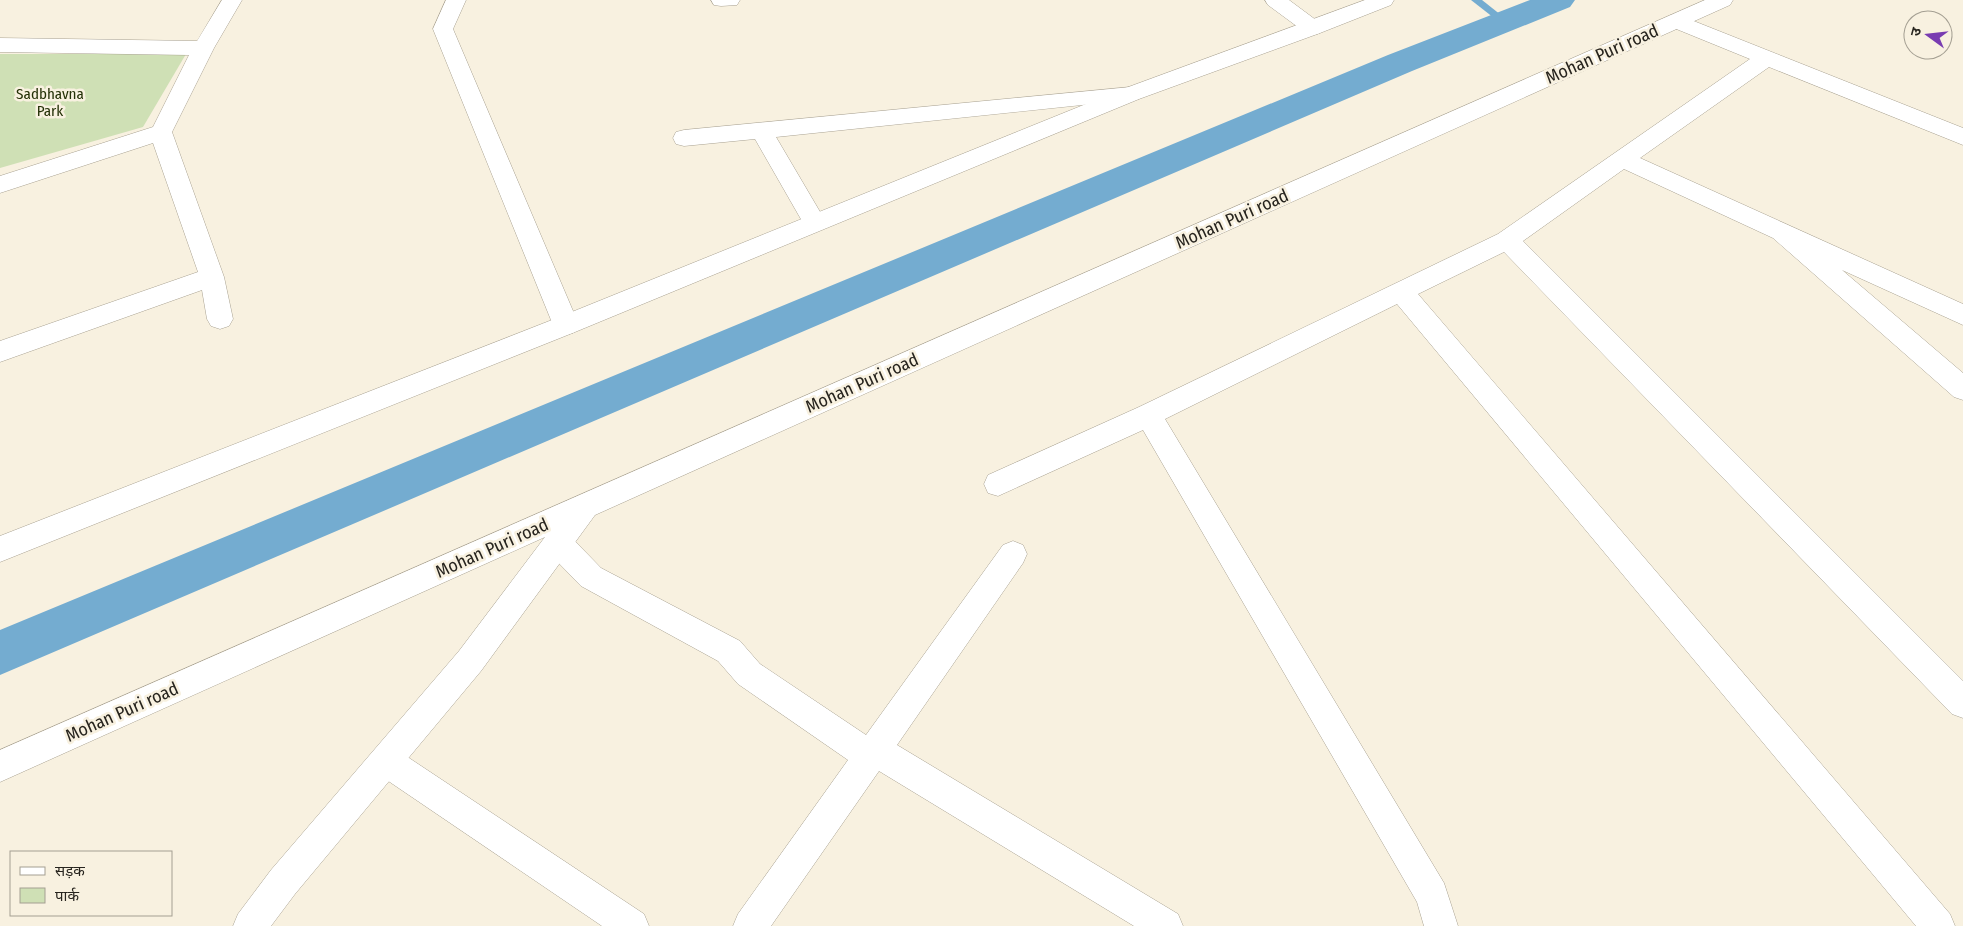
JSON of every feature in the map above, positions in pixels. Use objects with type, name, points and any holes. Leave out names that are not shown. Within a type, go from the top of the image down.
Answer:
[{"type":"street","points":[[220,319],[212,277],[161,132],[202,48],[232,0]]},
{"type":"street","points":[[456,0],[443,29],[566,325]]},
{"type":"street","points":[[721,0],[730,0]]},
{"type":"street","points":[[1275,0],[1313,28]]},
{"type":"street","points":[[0,549],[566,325],[1131,94],[1313,28],[1384,0]]},
{"type":"street","name":"Mohan Puri road","points":[[0,766],[1724,0]]},
{"type":"street","points":[[1676,21],[1963,137]]},
{"type":"street","points":[[0,45],[202,48]]},
{"type":"street","points":[[998,484],[1148,415],[1507,240],[1766,58]]},
{"type":"street","points":[[684,138],[1131,94]]},
{"type":"street","points":[[761,130],[814,222]]},
{"type":"street","points":[[0,185],[161,132]]},
{"type":"street","points":[[1622,159],[1963,314]]},
{"type":"street","points":[[1781,232],[1963,389]]},
{"type":"street","points":[[1507,240],[1963,703]]},
{"type":"street","points":[[0,352],[212,277]]},
{"type":"street","points":[[1401,291],[1938,926]]},
{"type":"street","points":[[1148,415],[1432,894],[1441,926]]},
{"type":"street","points":[[250,926],[283,882],[470,661],[586,506]]},
{"type":"street","points":[[558,543],[591,577],[729,651],[749,674],[867,754],[875,750]]},
{"type":"street","points":[[750,926],[1013,554]]},
{"type":"street","points":[[875,750],[1166,926]]},
{"type":"street","points":[[386,761],[632,926]]},
{"type":"green space","name":"Sadbhavna Park","points":[[0,54],[186,54],[143,127],[0,168]]},
{"type":"waterway","points":[[1476,0],[1506,23]]},
{"type":"waterway","points":[[0,653],[1400,63],[1559,0]]}]
